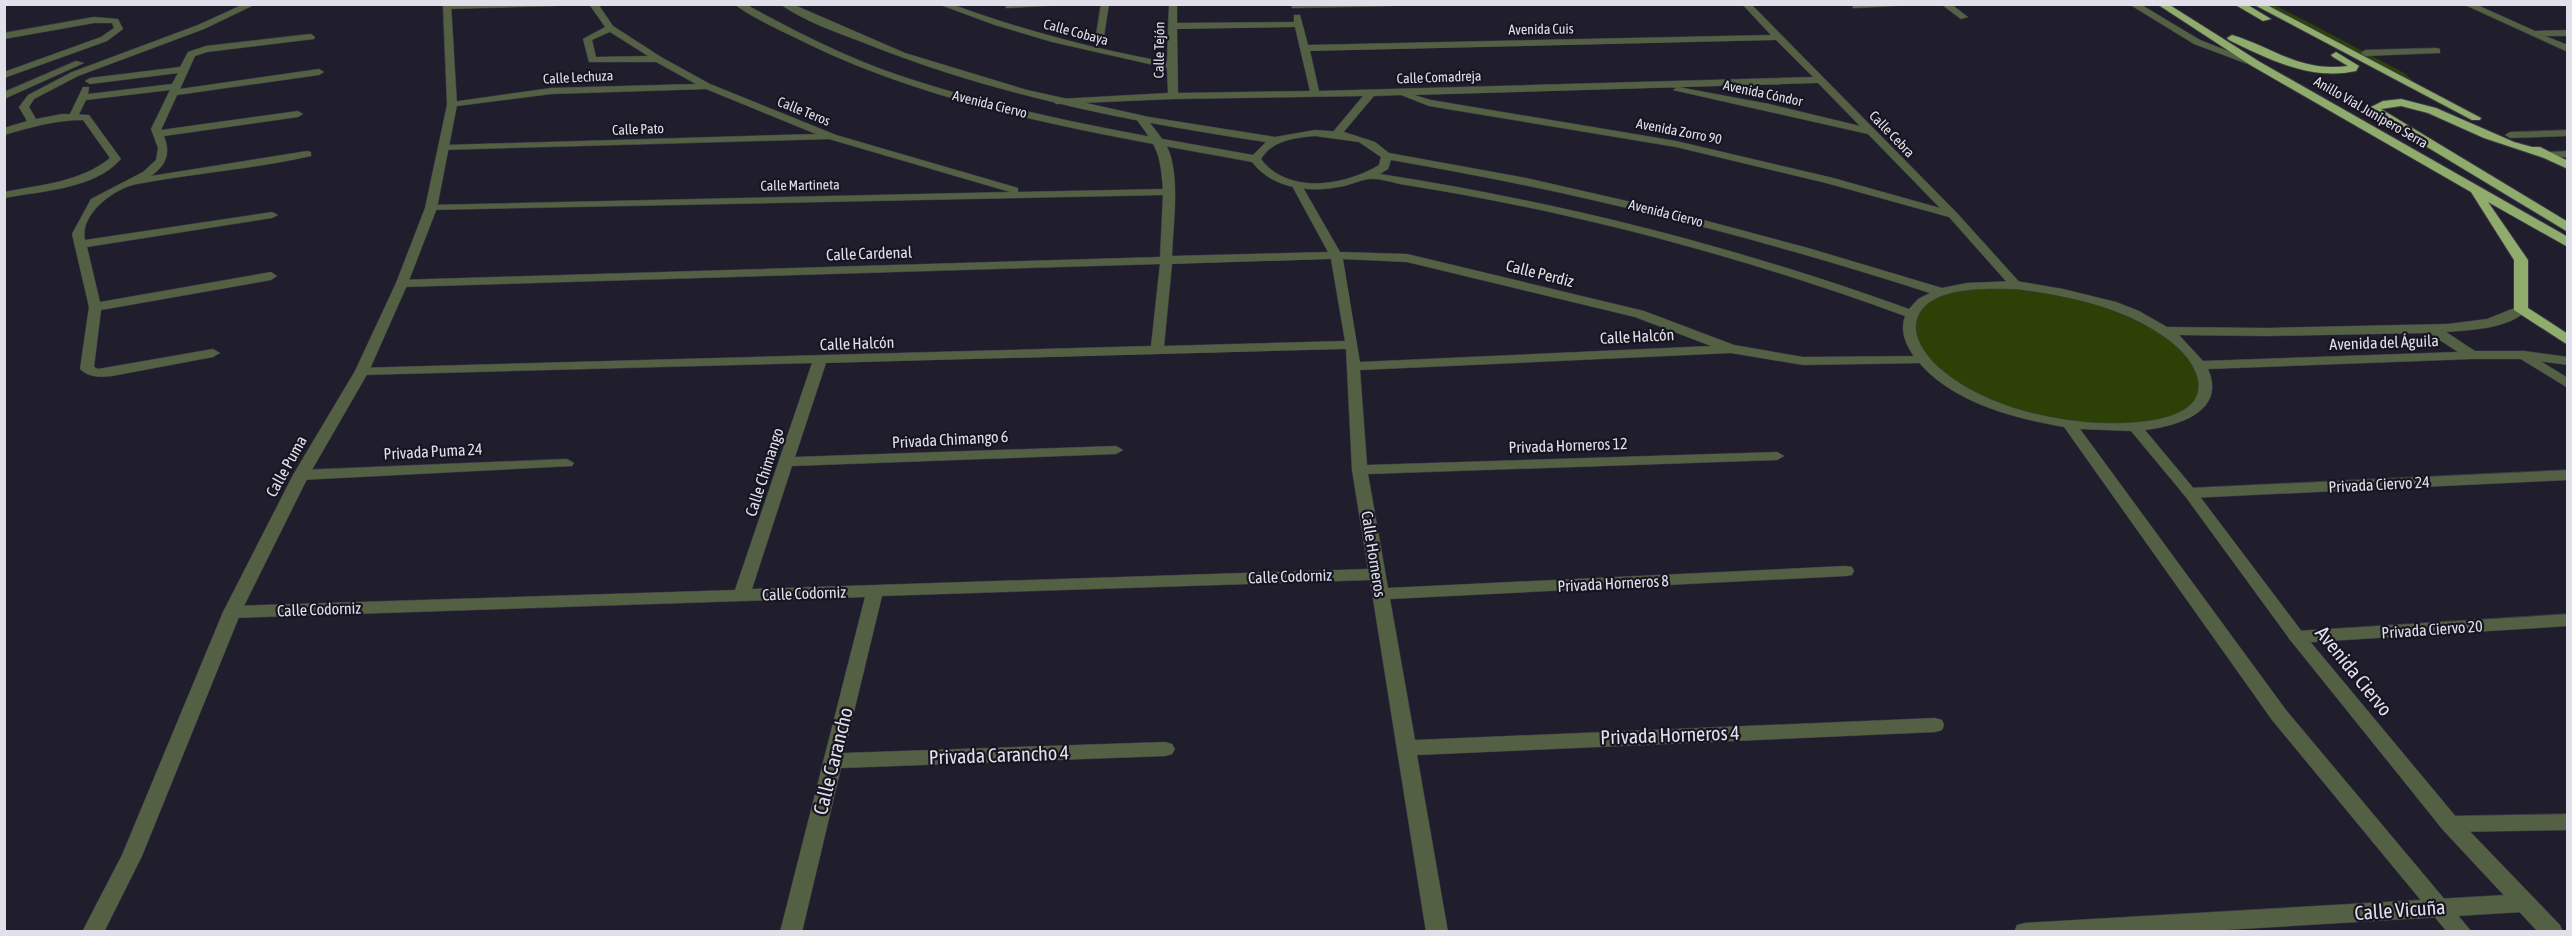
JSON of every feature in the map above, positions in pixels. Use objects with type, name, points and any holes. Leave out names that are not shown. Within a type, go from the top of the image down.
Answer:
[{"type":"highway","name":"Anillo Vial Junípero Serra","points":[[2161,4],[2256,64],[2568,243]]},
{"type":"highway","points":[[2179,15],[2200,22],[2299,67],[2324,72],[2352,69],[2354,66],[2238,4]]},
{"type":"highway","points":[[2257,4],[2568,166]]},
{"type":"highway","points":[[2274,4],[2404,73],[2428,94]]},
{"type":"highway","points":[[2546,154],[2514,146],[2420,106],[2386,104],[2374,108],[2388,119],[2568,228]]},
{"type":"highway","points":[[2474,189],[2521,261],[2521,310],[2568,341]]},
{"type":"street","points":[[4,96],[58,70],[128,46],[227,4]]},
{"type":"street","points":[[33,122],[24,107],[31,97],[45,88],[201,27],[252,4]]},
{"type":"street","points":[[448,6],[554,4]]},
{"type":"street","name":"Calle Teros","points":[[593,4],[610,28],[706,86],[832,136],[1029,194]]},
{"type":"street","name":"Avenida Ciervo","points":[[738,4],[849,60],[963,98],[1159,141],[1256,159]]},
{"type":"street","name":"Avenida Ciervo","points":[[784,4],[880,48],[1059,102],[1142,120],[1275,140],[1315,133],[1360,138],[1377,146],[1386,156],[1539,183],[1657,210],[1833,257],[1941,292]]},
{"type":"street","name":"Calle Cobaya","points":[[942,4],[993,24],[1095,52],[1171,66]]},
{"type":"street","points":[[1009,6],[1075,4]]},
{"type":"street","points":[[1100,36],[1106,4]]},
{"type":"street","name":"Calle Tejón","points":[[1173,4],[1171,66],[1173,96]]},
{"type":"street","points":[[1315,93],[1295,5],[1392,4]]},
{"type":"street","name":"Calle Cebra","points":[[1746,4],[1953,215],[2016,285]]},
{"type":"street","points":[[1855,5],[1926,4]]},
{"type":"street","points":[[1945,4],[1964,17]]},
{"type":"street","points":[[2133,4],[2197,42],[2256,64]]},
{"type":"street","points":[[2467,4],[2568,48]]},
{"type":"street","points":[[1855,5],[1864,13]]},
{"type":"street","name":"Calle Puma","points":[[93,932],[132,856],[232,612],[301,475],[362,371],[402,283],[431,208],[452,105],[448,6]]},
{"type":"street","points":[[4,36],[94,20],[115,21],[119,29],[104,39],[4,75]]},
{"type":"street","points":[[1173,26],[1299,24]]},
{"type":"street","points":[[610,28],[587,39],[592,60],[658,59]]},
{"type":"street","points":[[2534,33],[2568,33]]},
{"type":"street","points":[[213,353],[112,372],[96,373],[87,369],[95,307],[78,234],[94,202],[104,194],[148,173],[160,162],[164,151],[156,129],[191,54],[196,51],[311,37]]},
{"type":"street","name":"Avenida Cuis","points":[[1304,48],[1778,37]]},
{"type":"street","points":[[870,52],[880,48]]},
{"type":"street","points":[[2365,53],[2437,51]]},
{"type":"street","points":[[849,60],[860,56]]},
{"type":"street","points":[[74,116],[96,67]]},
{"type":"street","points":[[90,81],[184,69]]},
{"type":"street","points":[[82,98],[319,72]]},
{"type":"street","name":"Calle Comadreja","points":[[1059,102],[1173,96],[1371,93],[1820,80]]},
{"type":"street","name":"Avenida Cóndor","points":[[1649,85],[1769,106],[1872,132]]},
{"type":"street","name":"Calle Lechuza","points":[[452,105],[551,91],[706,86]]},
{"type":"street","name":"Avenida Zorro 90","points":[[1397,92],[1429,103],[1676,144],[1830,180],[1953,215]]},
{"type":"street","points":[[1337,134],[1371,93]]},
{"type":"street","points":[[157,134],[298,114]]},
{"type":"street","points":[[4,132],[33,122],[74,116],[86,117],[116,159],[108,167],[90,175],[4,195]]},
{"type":"street","points":[[1142,120],[1159,141],[1166,157],[1169,192],[1166,261],[1157,351]]},
{"type":"street","points":[[2510,135],[2568,133]]},
{"type":"street","name":"Calle Pato","points":[[445,148],[832,136]]},
{"type":"street","points":[[1275,140],[1261,148],[1256,159],[1260,168],[1271,176],[1296,184],[1334,186],[1372,177],[1384,167],[1386,156]]},
{"type":"street","points":[[133,182],[307,154]]},
{"type":"street","points":[[2546,154],[2568,154]]},
{"type":"street","name":"Avenida Ciervo","points":[[1372,177],[1440,186],[1636,226],[1824,281],[1911,314]]},
{"type":"street","name":"Calle Horneros","points":[[1296,184],[1336,255],[1352,345],[1360,470],[1437,932]]},
{"type":"street","name":"Calle Martineta","points":[[431,208],[1169,192]]},
{"type":"street","points":[[1636,226],[1657,210]]},
{"type":"street","points":[[79,245],[272,215]]},
{"type":"street","name":"Calle Cardenal","points":[[402,283],[1336,255]]},
{"type":"street","name":"Calle Perdiz","points":[[1336,255],[1407,258],[1639,314],[1731,349]]},
{"type":"street","points":[[95,307],[271,276]]},
{"type":"street","points":[[2016,285],[2055,290],[2094,300],[2132,314],[2164,331],[2184,345],[2201,365],[2207,385],[2200,403],[2181,416],[2161,423],[2135,427],[2069,424],[2024,414],[1983,399],[1947,380],[1922,359],[1908,335],[1911,314],[1922,302],[1941,292],[1975,286],[2016,285]]},
{"type":"street","name":"Avenida del Águila","points":[[2164,331],[2228,334],[2432,328],[2507,319],[2521,310]]},
{"type":"street","points":[[2432,328],[2472,355]]},
{"type":"street","name":"Calle Halcón","points":[[362,371],[1352,345]]},
{"type":"street","name":"Calle Halcón","points":[[1353,366],[1731,349],[1803,361],[1922,359]]},
{"type":"street","name":"Avenida del Águila","points":[[2201,365],[2472,355],[2524,355],[2568,361]]},
{"type":"street","points":[[2524,355],[2568,384]]},
{"type":"street","name":"Calle Chimango","points":[[742,595],[820,360]]},
{"type":"street","points":[[2069,424],[2279,715],[2461,932]]},
{"type":"street","name":"Avenida Ciervo","points":[[2135,427],[2190,492],[2297,638],[2450,824],[2552,932]]},
{"type":"street","name":"Privada Chimango 6","points":[[786,462],[1116,450]]},
{"type":"street","name":"Privada Horneros 12","points":[[1360,470],[1777,456]]},
{"type":"street","name":"Privada Puma 24","points":[[301,475],[567,463]]},
{"type":"street","name":"Privada Ciervo 24","points":[[2190,492],[2568,475]]},
{"type":"street","name":"Privada Horneros 8","points":[[1380,594],[1846,571]]},
{"type":"street","name":"Calle Codorniz","points":[[232,612],[1377,574]]},
{"type":"street","name":"Calle Carancho","points":[[791,932],[875,590]]},
{"type":"street","name":"Privada Ciervo 20","points":[[2297,638],[2568,620]]},
{"type":"street","name":"Privada Horneros 4","points":[[1405,748],[1935,725]]},
{"type":"street","name":"Privada Carancho 4","points":[[833,761],[1165,749]]},
{"type":"street","points":[[2450,824],[2568,822]]},
{"type":"street","name":"Calle Vicuña","points":[[2025,932],[2164,928],[2438,907],[2523,903]]},
{"type":"green space","points":[[2257,5],[2274,5],[2306,21],[2404,73],[2428,94]]},
{"type":"green space","points":[[2016,285],[2094,300],[2184,345],[2207,385],[2181,416],[2135,427],[2069,424],[1983,399],[1922,359],[1911,314],[1941,292]]}]
